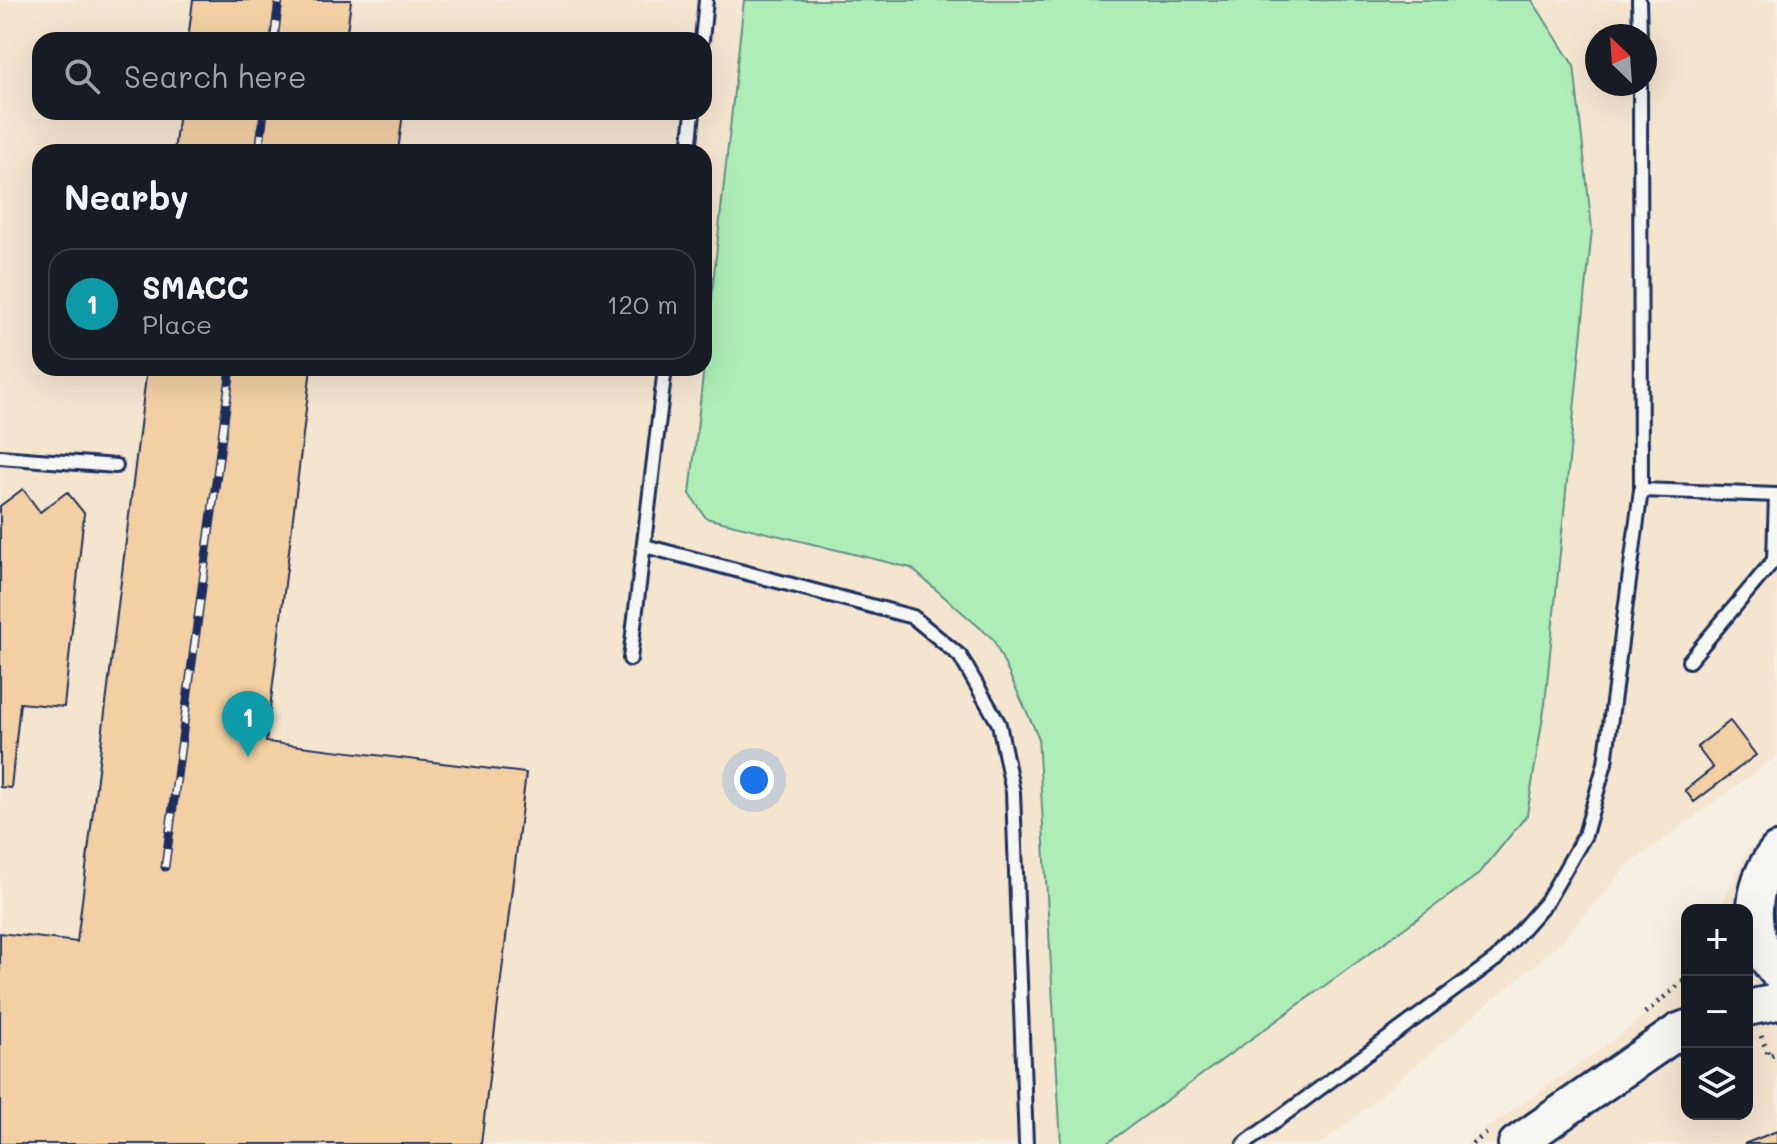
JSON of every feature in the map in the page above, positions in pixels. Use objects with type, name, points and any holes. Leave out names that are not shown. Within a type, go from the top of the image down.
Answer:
[{"type":"street","points":[[1753,913],[1756,891],[1767,864],[1777,851]]},
{"type":"street","points":[[1753,931],[1777,972]]},
{"type":"street","points":[[1753,1007],[1777,1002]]},
{"type":"street","points":[[1516,1144],[1681,1029]]},
{"type":"lane","points":[[703,32],[706,0]]},
{"type":"lane","points":[[1639,0],[1640,24]]},
{"type":"lane","points":[[1244,1144],[1496,959],[1547,901],[1585,835],[1605,763],[1641,490],[1640,96]]},
{"type":"lane","points":[[690,144],[692,120]]},
{"type":"lane","points":[[630,659],[664,376]]},
{"type":"lane","points":[[0,457],[116,466]]},
{"type":"lane","points":[[1641,490],[1776,495],[1774,560],[1689,661]]},
{"type":"lane","points":[[645,546],[913,617],[960,656],[999,724],[1013,792],[1026,1144]]},
{"type":"shaded area","points":[[0,0],[1777,0],[1777,756],[1627,866],[1563,940],[1320,1144],[0,1144]]},
{"type":"shaded area","points":[[1777,828],[1777,1144],[1465,1144],[1632,1027],[1681,975],[1681,1120],[1753,1120],[1753,904],[1722,904],[1747,852]]},
{"type":"green space","points":[[744,0],[1532,0],[1574,66],[1592,229],[1545,704],[1527,815],[1479,874],[1106,1144],[1061,1144],[1038,736],[993,639],[911,568],[706,518],[690,494],[703,376],[712,376],[712,293]]},
{"type":"building","points":[[193,0],[351,0],[347,32],[189,32]]},
{"type":"building","points":[[178,120],[402,120],[399,144],[175,144]]},
{"type":"building","points":[[146,376],[310,376],[266,742],[526,773],[481,1144],[0,1144],[0,933],[77,942]]},
{"type":"building","points":[[23,489],[40,512],[67,492],[84,513],[64,707],[20,703],[11,788],[0,787],[0,506]]},
{"type":"building","points":[[1730,721],[1756,755],[1694,802],[1685,790],[1713,768],[1697,747]]},
{"type":"building","points":[[1777,1131],[1777,1144],[1744,1144]]},
{"type":"railway","points":[[275,32],[279,0]]},
{"type":"railway","points":[[260,144],[263,120]]},
{"type":"railway","points":[[165,867],[230,376]]},
{"type":"place","name":"SMACC","points":[[248,757]]}]
